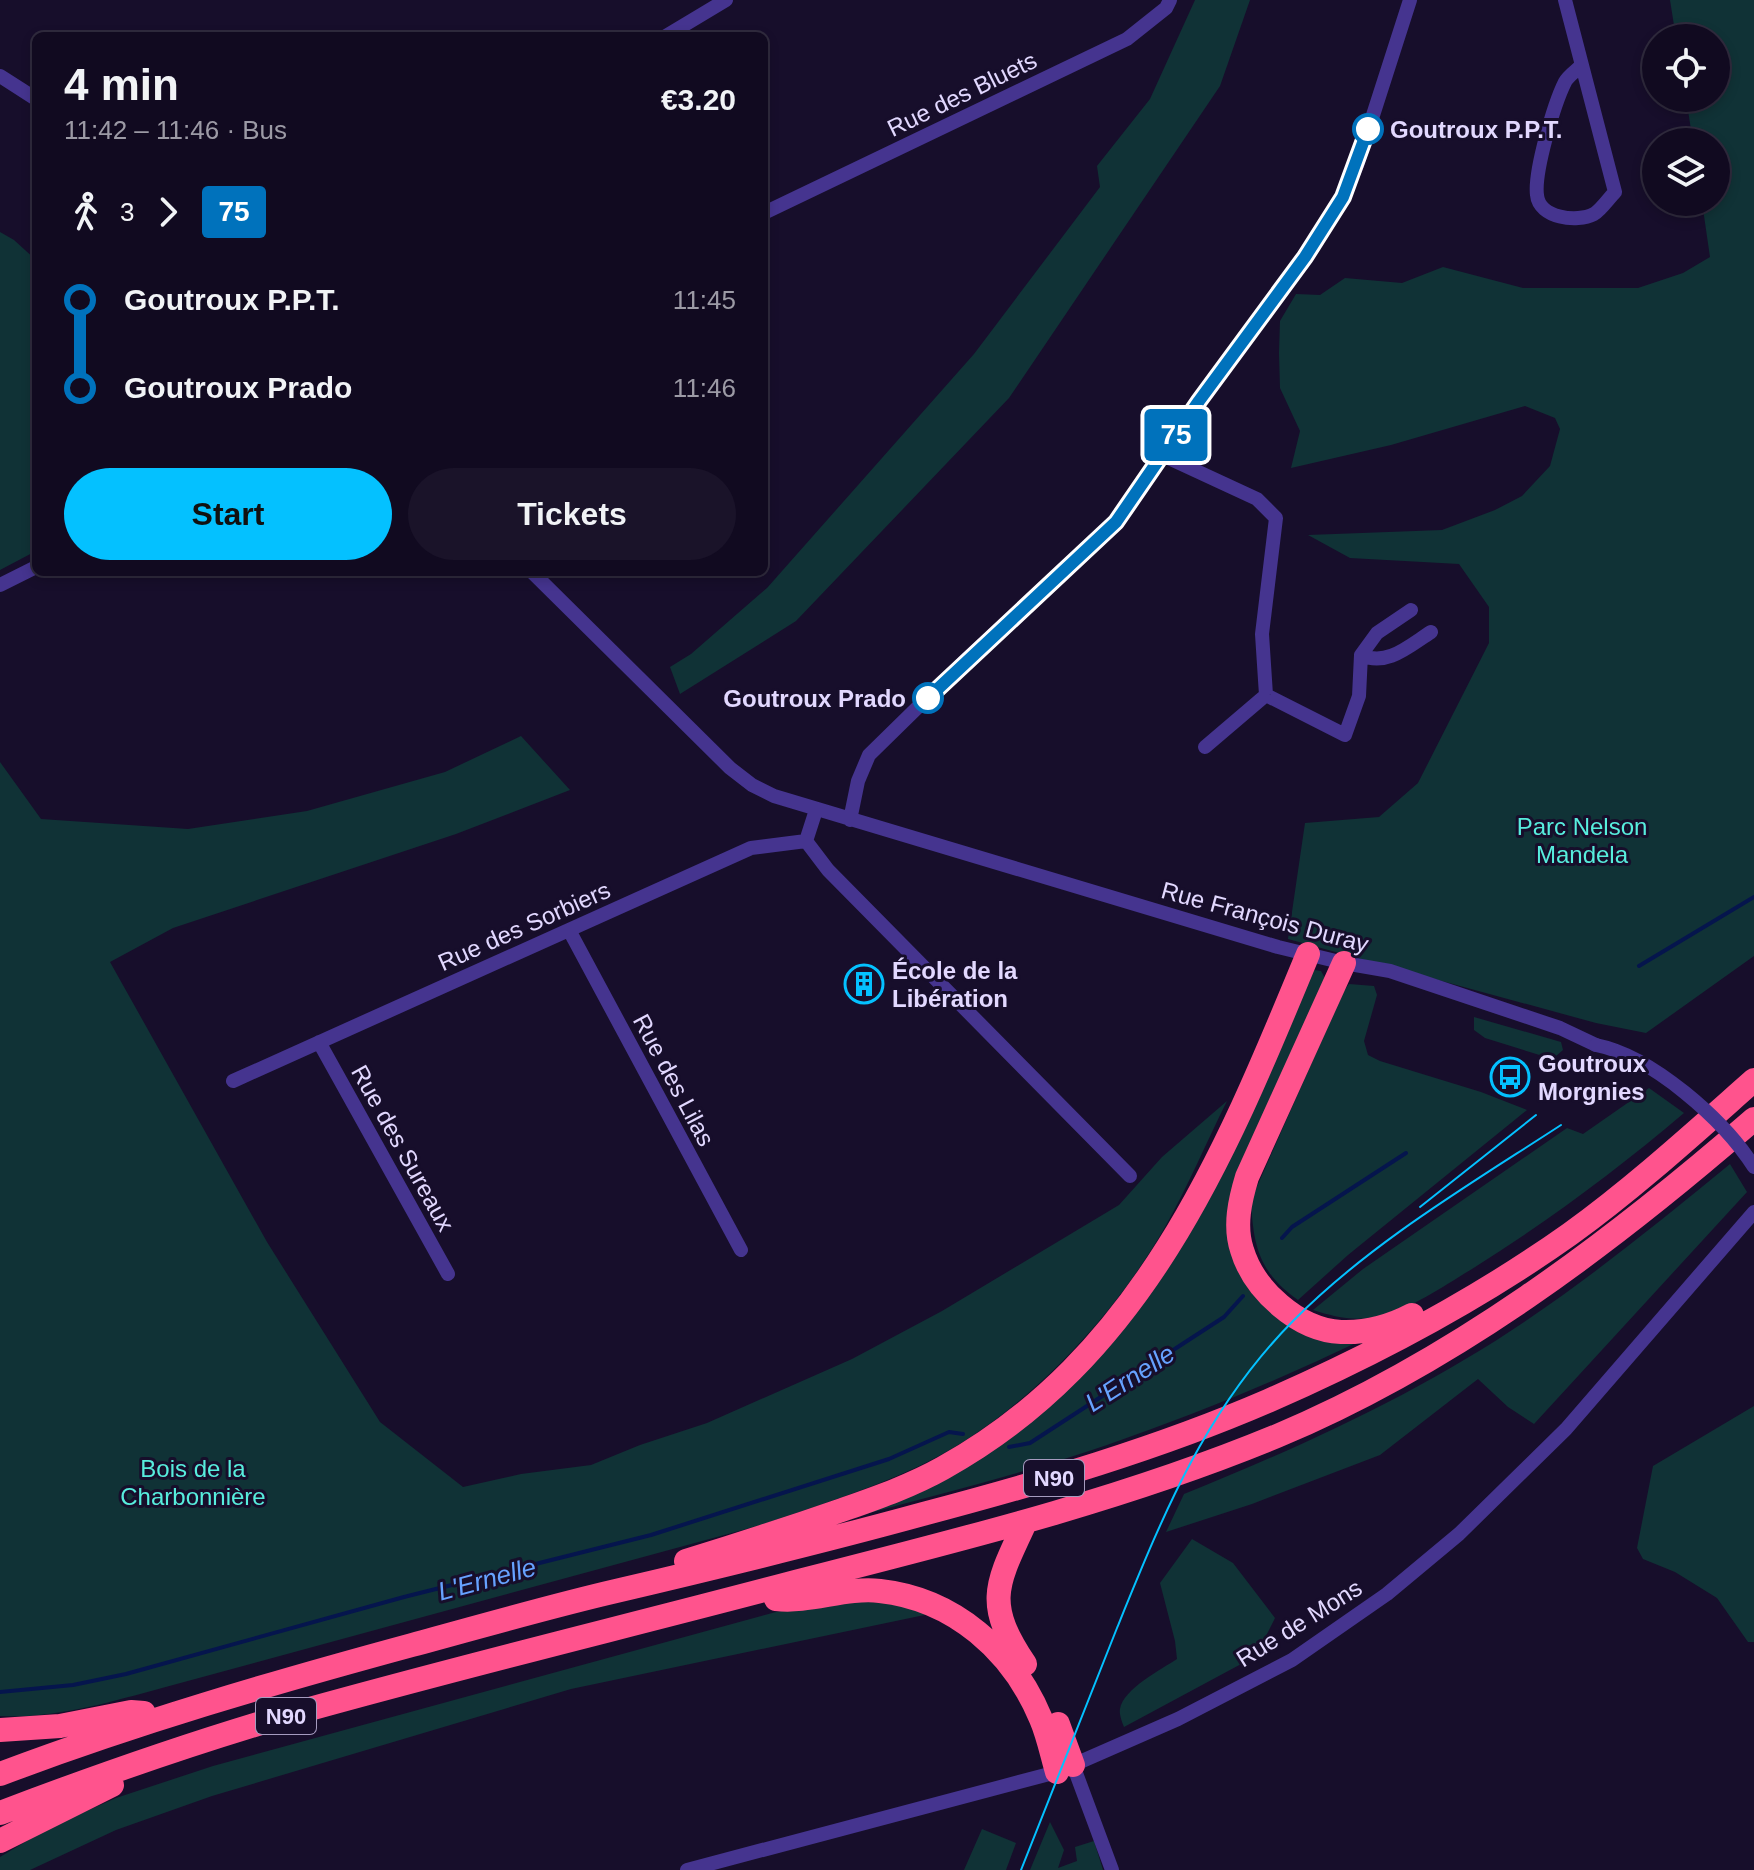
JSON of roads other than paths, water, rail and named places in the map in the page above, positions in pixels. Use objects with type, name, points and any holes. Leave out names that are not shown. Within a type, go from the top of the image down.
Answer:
[{"type":"highway","points":[[612,1592],[651,1572],[893,1492],[942,1469],[1043,1399],[1085,1358],[1164,1256],[1222,1152],[1308,954]]},
{"type":"highway","points":[[1344,963],[1247,1177],[1239,1211],[1241,1248],[1249,1266],[1273,1298],[1321,1329],[1340,1332],[1377,1329],[1431,1306],[1472,1297]]},
{"type":"highway","name":"N90","points":[[0,1774],[162,1716],[324,1668],[612,1592],[734,1565],[999,1494],[1125,1456],[1267,1402],[1377,1350],[1472,1297],[1570,1234],[1664,1160],[1754,1080]]},
{"type":"highway","name":"N90","points":[[0,1813],[151,1760],[335,1702],[1025,1523],[1135,1490],[1265,1440],[1392,1380],[1490,1320],[1585,1256],[1681,1182],[1754,1119]]},
{"type":"highway","points":[[1025,1523],[1004,1567],[997,1598],[1004,1630],[1039,1683],[1065,1769]]},
{"type":"highway","points":[[746,1595],[785,1600],[835,1592],[879,1591],[918,1599],[948,1612],[979,1632],[1005,1656],[1042,1720],[1065,1769]]},
{"type":"highway","points":[[0,1730],[60,1726],[131,1712],[162,1716]]},
{"type":"highway","points":[[0,1841],[99,1794],[151,1760]]},
{"type":"street","points":[[673,32],[726,0]]},
{"type":"street","name":"Rue des Bluets","points":[[768,211],[1127,39],[1166,8],[1170,0]]},
{"type":"street","points":[[850,820],[858,781],[869,755],[967,659],[1116,522],[1305,257],[1343,197],[1357,165],[1410,0]]},
{"type":"street","points":[[1565,0],[1582,65],[1615,192],[1594,214],[1574,218],[1554,215],[1542,207],[1537,196],[1542,152],[1566,80],[1582,65]]},
{"type":"street","points":[[0,76],[32,96]]},
{"type":"street","points":[[1162,455],[1257,499],[1276,518],[1262,634],[1266,695]]},
{"type":"street","points":[[0,585],[32,569]]},
{"type":"street","name":"Rue François Duray","points":[[536,576],[730,768],[752,785],[774,796],[1308,954],[1390,971],[1560,1028],[1596,1045],[1611,1048],[1690,1097],[1719,1121],[1754,1167]]},
{"type":"street","points":[[1266,695],[1345,735],[1359,696],[1361,655],[1377,633],[1411,610]]},
{"type":"street","points":[[1361,655],[1372,660],[1391,657],[1431,632]]},
{"type":"street","points":[[1205,747],[1266,695]]},
{"type":"street","points":[[816,810],[806,841],[828,870],[1130,1176]]},
{"type":"street","name":"Rue des Sorbiers","points":[[233,1081],[751,848],[806,841]]},
{"type":"street","name":"Rue des Lilas","points":[[569,930],[741,1250]]},
{"type":"street","name":"Rue des Sureaux","points":[[319,1042],[448,1274]]},
{"type":"street","name":"Rue de Mons","points":[[687,1870],[1065,1769],[1178,1719],[1292,1660],[1387,1594],[1459,1534],[1566,1429],[1754,1212]]},
{"type":"street","points":[[1065,1769],[1112,1870]]},
{"type":"waterway","name":"L'Ernelle","points":[[1639,966],[1754,897]]},
{"type":"waterway","name":"L'Ernelle","points":[[1282,1238],[1292,1227],[1406,1153]]},
{"type":"waterway","name":"L'Ernelle","points":[[1009,1447],[1030,1443],[1224,1317],[1243,1296]]},
{"type":"waterway","name":"L'Ernelle","points":[[0,1692],[73,1685],[126,1674],[404,1597],[651,1535],[889,1459],[949,1432],[963,1434]]},
{"type":"tram line","points":[[1420,1207],[1536,1115]]},
{"type":"tram line","points":[[1021,1870],[1152,1545],[1189,1466],[1235,1391],[1293,1321],[1354,1266],[1421,1216],[1561,1125]]},
{"type":"place","name":"Goutroux P.P.T.","points":[[1368,129]]},
{"type":"place","name":"Goutroux Prado","points":[[928,698]]},
{"type":"place","name":"École de la Libération","points":[[864,984]]},
{"type":"place","name":"Goutroux Morgnies","points":[[1510,1077]]},
{"type":"park label","name":"Parc Nelson Mandela","points":[[1582,840]]},
{"type":"park label","name":"Bois de la Charbonnière","points":[[193,1482]]}]
